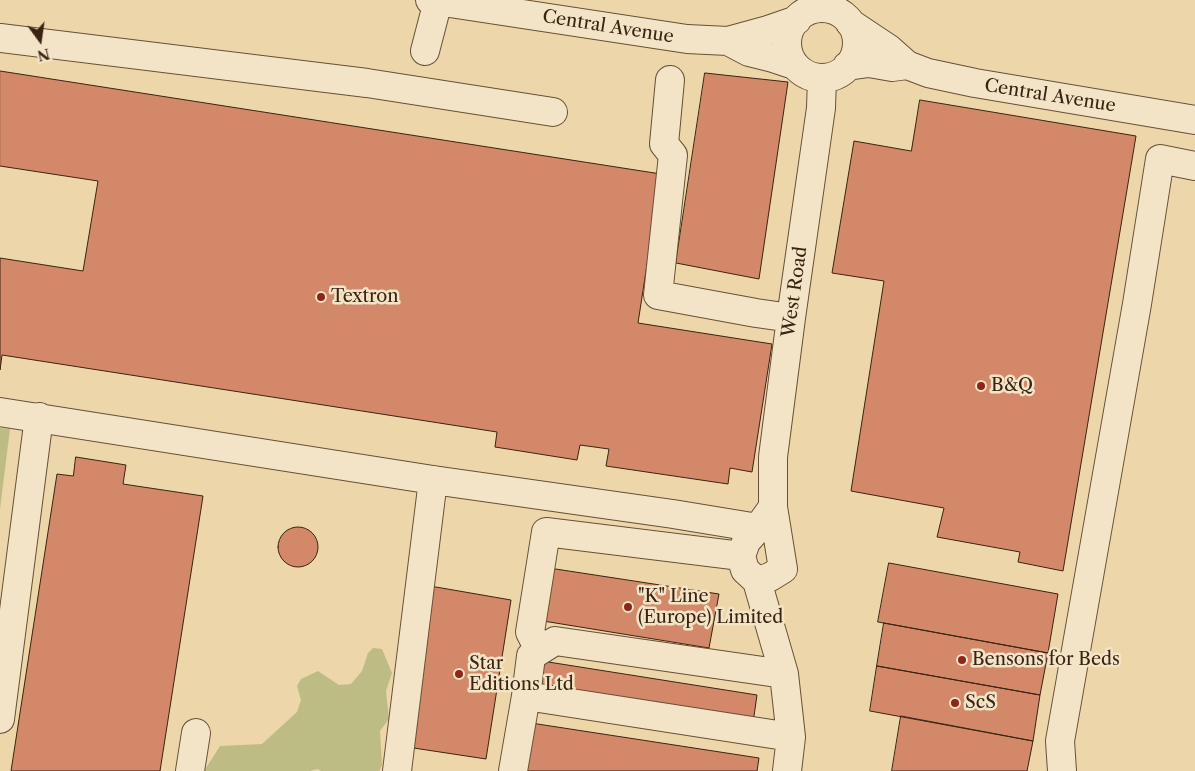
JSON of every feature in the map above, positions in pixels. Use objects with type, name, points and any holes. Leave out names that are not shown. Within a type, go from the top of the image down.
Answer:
[{"type":"street","name":"Central Avenue","points":[[434,1],[687,39],[728,41],[768,30],[802,12],[824,8],[845,13],[907,65],[928,73],[975,83],[1195,120]]},
{"type":"street","points":[[425,51],[434,1]]},
{"type":"street","points":[[794,65],[787,45],[789,34],[802,12]]},
{"type":"street","points":[[845,13],[855,32],[857,42],[852,62],[847,66]]},
{"type":"street","points":[[0,38],[367,83],[553,112]]},
{"type":"street","name":"Central Avenue","points":[[728,41],[750,52],[794,65],[812,77],[834,76],[847,66],[870,63],[892,67],[907,65]]},
{"type":"street","name":"West Road","points":[[757,581],[770,577],[783,569],[773,506],[773,457],[821,108],[822,78]]},
{"type":"street","points":[[670,80],[664,144],[673,155],[658,296],[791,318]]},
{"type":"street","points":[[1062,771],[1060,741],[1120,401],[1160,159],[1195,166]]},
{"type":"street","points":[[0,412],[433,480],[758,528]]},
{"type":"street","points":[[0,720],[39,418]]},
{"type":"street","points":[[397,771],[433,480]]},
{"type":"street","points":[[773,506],[746,542],[741,556],[745,570],[757,581],[784,674],[791,737],[787,771]]},
{"type":"street","points":[[539,650],[530,632],[546,532],[741,556]]},
{"type":"street","points":[[513,771],[531,656],[556,641],[784,674]]},
{"type":"street","points":[[526,696],[791,737]]},
{"type":"street","points":[[190,771],[196,733]]},
{"type":"shaded area","points":[[0,428],[10,429],[0,509]]},
{"type":"shaded area","points":[[373,648],[382,649],[392,673],[386,691],[389,719],[380,731],[382,765],[379,771],[321,771],[318,769],[310,771],[204,771],[220,746],[262,744],[297,712],[301,700],[297,686],[301,679],[318,671],[339,685],[351,684],[362,671],[368,653]]},
{"type":"building","name":"Textron","points":[[0,71],[661,174],[638,323],[772,344],[752,472],[730,468],[728,484],[606,466],[609,449],[580,445],[577,460],[495,447],[497,432],[2,355],[0,370],[0,258],[83,271],[98,181],[0,166]]},
{"type":"building","points":[[705,73],[788,82],[759,279],[676,263]]},
{"type":"building","name":"B&Q","points":[[920,100],[1136,136],[1063,571],[1018,562],[1020,552],[937,537],[944,508],[851,491],[884,281],[832,273],[854,141],[911,151]]},
{"type":"building","points":[[76,457],[126,465],[123,484],[203,496],[160,771],[11,771],[57,474],[73,476]]},
{"type":"building","points":[[298,527],[312,533],[318,547],[312,561],[298,567],[284,561],[278,547],[284,533]]},
{"type":"building","points":[[889,563],[1058,594],[1048,653],[878,622]]},
{"type":"building","name":"\"K\" Line (Europe) Limited","points":[[549,568],[719,594],[709,648],[537,620]]},
{"type":"building","name":"Star Editions Ltd","points":[[430,586],[511,600],[486,759],[407,747]]},
{"type":"building","name":"Bensons for Beds","points":[[884,623],[1048,653],[1040,695],[877,666]]},
{"type":"building","points":[[542,661],[757,695],[753,723],[538,691]]},
{"type":"building","name":"ScS","points":[[877,666],[1040,695],[1033,741],[870,711]]},
{"type":"building","points":[[901,716],[1033,741],[1027,771],[892,771]]},
{"type":"building","points":[[531,723],[759,758],[757,771],[524,771]]},
{"type":"place","name":"Textron","points":[[321,297]]},
{"type":"place","name":"B&Q","points":[[981,386]]},
{"type":"place","name":"\"K\" Line (Europe) Limited","points":[[628,607]]},
{"type":"place","name":"Bensons for Beds","points":[[962,660]]},
{"type":"place","name":"Star Editions Ltd","points":[[459,674]]},
{"type":"place","name":"ScS","points":[[955,703]]}]
